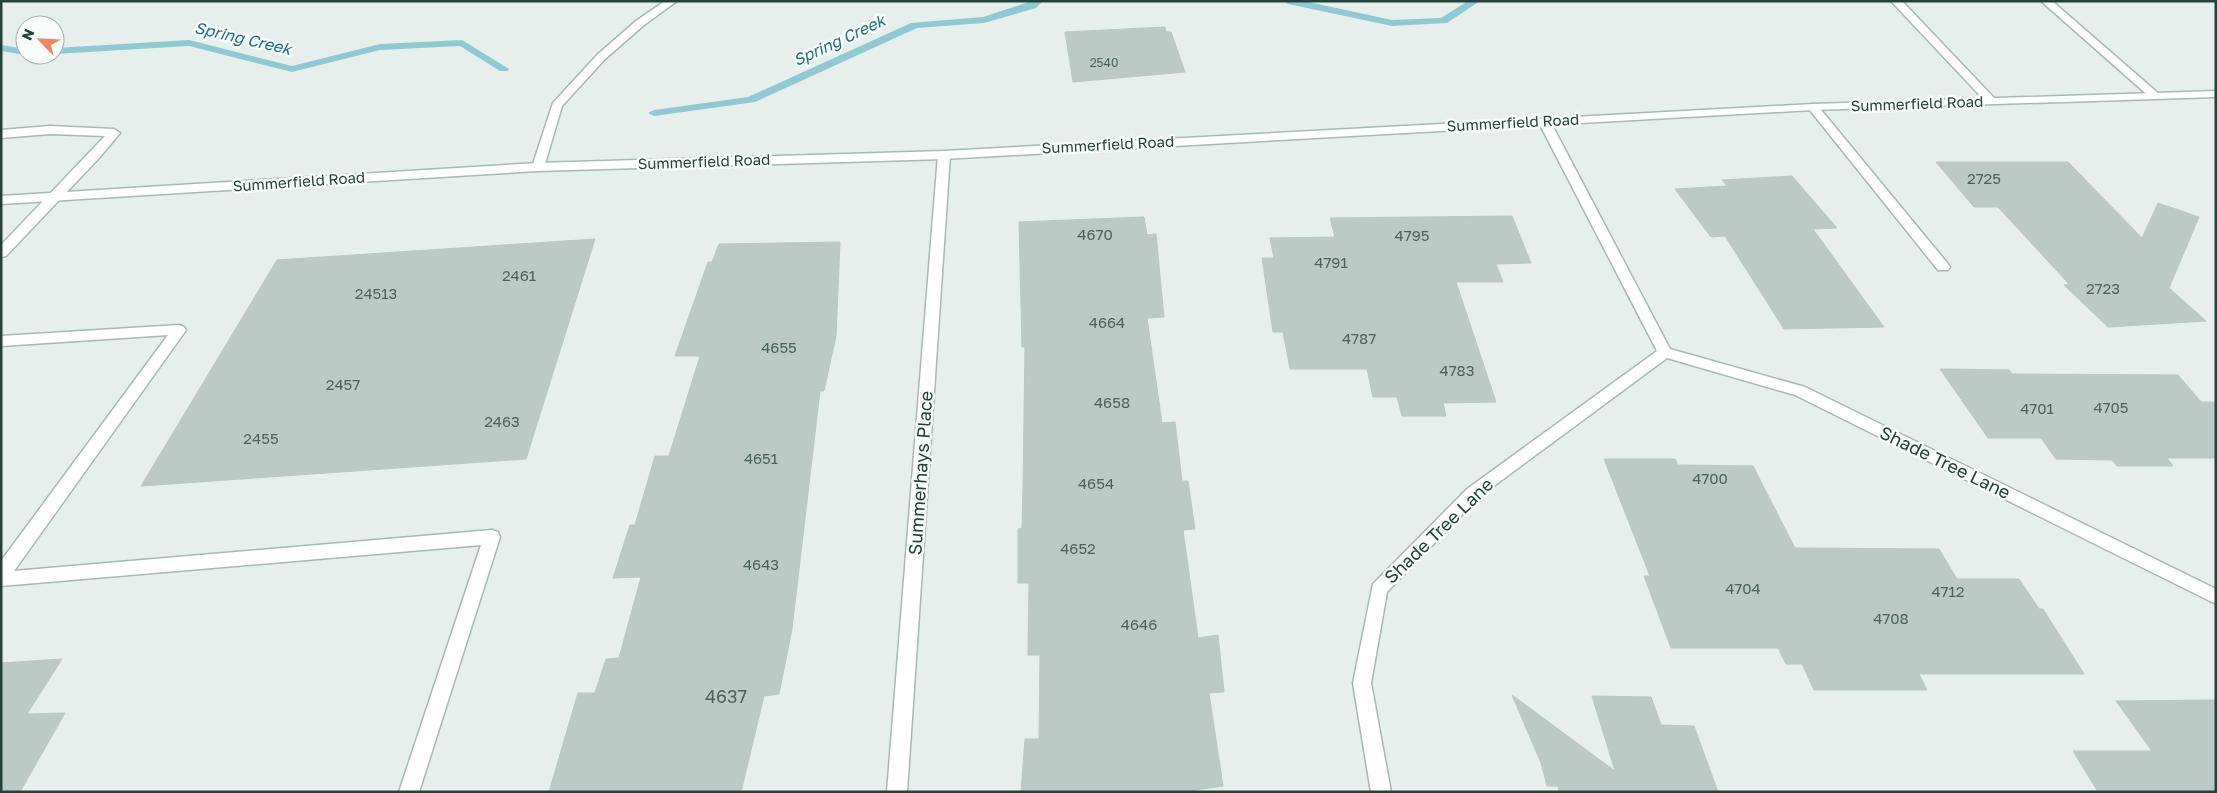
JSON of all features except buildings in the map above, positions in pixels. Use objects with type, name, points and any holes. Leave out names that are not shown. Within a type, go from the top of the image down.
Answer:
[{"type":"street","points":[[538,167],[557,105],[601,57],[640,23],[672,1]]},
{"type":"street","points":[[1896,1],[1991,101]]},
{"type":"street","points":[[2046,1],[2156,96]]},
{"type":"street","name":"Summerfield Road","points":[[1,200],[538,167],[944,154],[1814,107],[2216,94]]},
{"type":"street","points":[[1814,107],[1943,267]]},
{"type":"street","points":[[1544,121],[1665,352]]},
{"type":"street","points":[[1,134],[50,130],[114,133],[1,253]]},
{"type":"street","name":"Summerhays Place","points":[[897,792],[944,154]]},
{"type":"street","points":[[1,341],[179,330],[1,575]]},
{"type":"street","name":"Shade Tree Lane","points":[[1381,792],[1362,683],[1379,589],[1473,493],[1665,352],[1800,391],[2216,597]]},
{"type":"street","points":[[1,579],[492,537],[409,792]]},
{"type":"waterway","name":"Spring Creek","points":[[654,113],[751,100],[915,25],[984,20],[1032,6],[1038,1]]},
{"type":"waterway","name":"Spring Creek","points":[[1288,1],[1392,23],[1443,21],[1475,1]]},
{"type":"waterway","name":"Spring Creek","points":[[65,50],[189,43],[292,69],[380,47],[462,43],[504,69]]},
{"type":"waterway","name":"Spring Creek","points":[[1,48],[15,50]]}]
